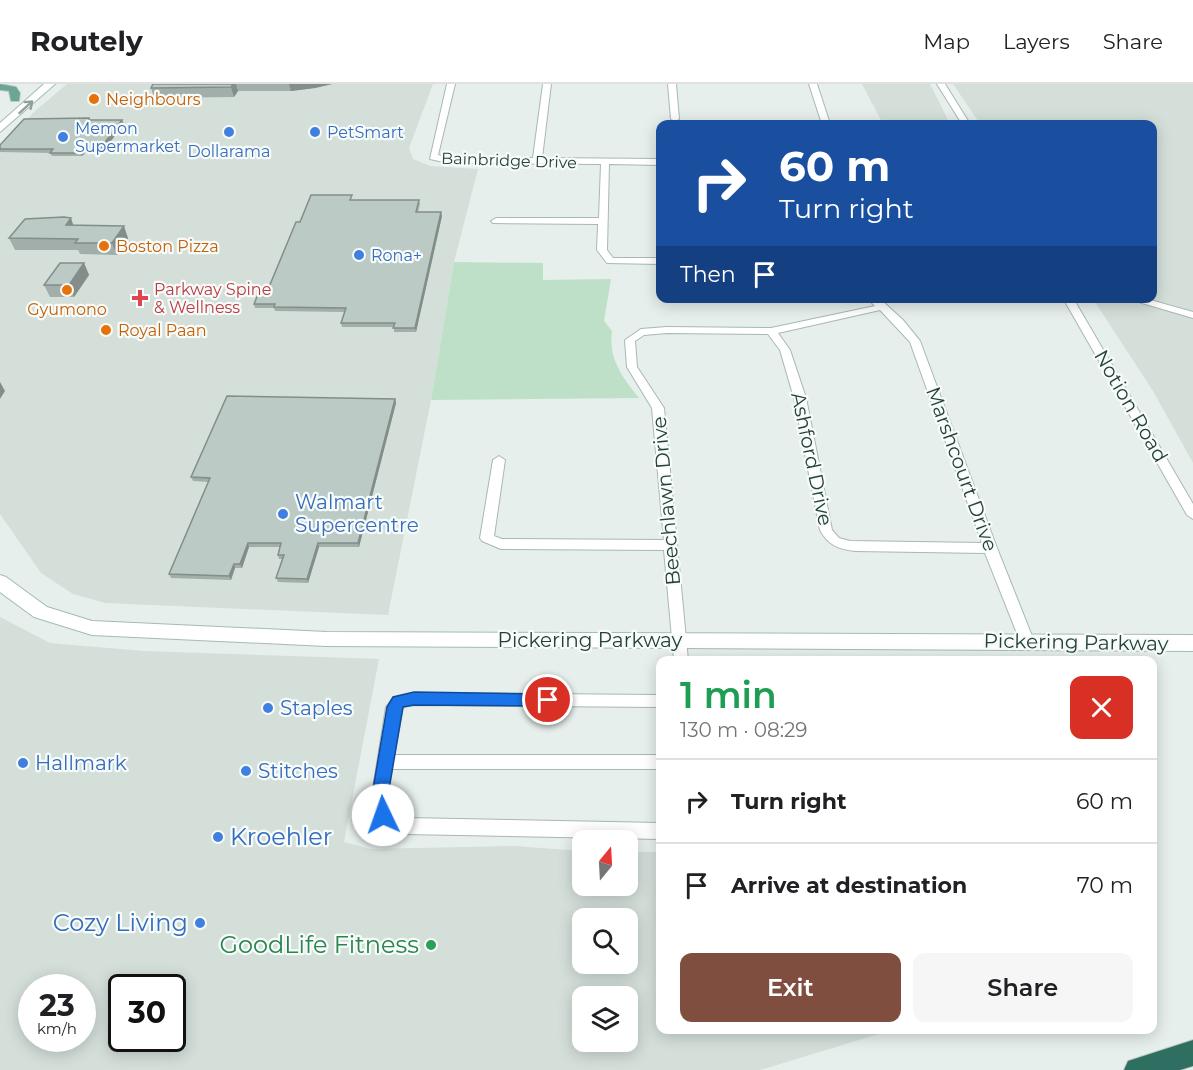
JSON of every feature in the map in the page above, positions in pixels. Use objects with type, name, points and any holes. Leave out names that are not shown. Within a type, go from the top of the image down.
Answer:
[{"type":"highway","points":[[1137,1070],[1193,1053]]},
{"type":"main road","points":[[0,86],[8,84]]},
{"type":"main road","points":[[0,86],[12,89],[15,99]]},
{"type":"street","points":[[0,129],[50,84]]},
{"type":"street","name":"Bainbridge Drive","points":[[451,84],[433,157],[448,160],[656,162]]},
{"type":"street","points":[[537,161],[547,84]]},
{"type":"street","points":[[672,84],[675,119]]},
{"type":"street","points":[[813,84],[825,120]]},
{"type":"street","points":[[941,84],[964,120]]},
{"type":"street","points":[[605,162],[602,250],[608,260],[656,261]]},
{"type":"street","points":[[495,222],[602,221]]},
{"type":"street","points":[[878,303],[882,307]]},
{"type":"street","name":"Notion Road","points":[[1071,303],[1193,514]]},
{"type":"street","points":[[1149,303],[1193,315]]},
{"type":"street","name":"Beechlawn Drive","points":[[681,656],[658,408],[633,367],[630,340],[641,333],[667,330],[771,331],[882,307]]},
{"type":"street","name":"Marshcourt Drive","points":[[882,307],[915,341],[990,548],[1027,641]]},
{"type":"street","name":"Ashford Drive","points":[[771,331],[785,350],[800,398],[826,530],[832,540],[840,544],[855,546],[990,548]]},
{"type":"street","points":[[499,460],[487,538],[501,544],[669,545]]},
{"type":"street","name":"Pickering Parkway","points":[[0,582],[41,612],[92,628],[326,639],[1193,643]]},
{"type":"street","points":[[656,701],[414,699],[398,702],[394,707],[379,801],[383,815],[399,824],[656,831]]},
{"type":"street","points":[[386,762],[656,762]]},
{"type":"shaded area","points":[[67,84],[433,84],[409,148],[413,159],[430,166],[478,169],[454,262],[431,400],[388,615],[105,603],[73,594],[41,573],[0,514],[0,148],[35,111]]},
{"type":"shaded area","points":[[862,84],[930,84],[948,120],[881,120]]},
{"type":"shaded area","points":[[953,84],[1193,84],[1193,463],[1153,391],[1096,303],[1157,303],[1157,120],[977,120]]},
{"type":"shaded area","points":[[0,617],[50,643],[144,651],[379,659],[344,842],[370,849],[514,846],[572,850],[572,896],[638,896],[638,852],[656,852],[656,1034],[879,1034],[760,1070],[0,1070]]},
{"type":"green space","points":[[454,262],[543,263],[543,280],[611,279],[604,321],[612,331],[612,350],[618,367],[639,398],[431,400]]},
{"type":"building","points":[[153,84],[233,84],[231,87],[151,88]]},
{"type":"building","name":"Memon Supermarket","points":[[89,118],[89,120],[122,120],[99,150],[83,149],[81,153],[50,153],[53,149],[0,149],[0,145],[24,119]]},
{"type":"building","name":"Rona+","points":[[311,195],[352,195],[350,200],[419,200],[416,212],[441,212],[415,328],[393,328],[395,323],[341,323],[346,308],[274,307],[275,304],[254,304],[261,287],[269,287],[296,222],[300,222]]},
{"type":"building","points":[[71,218],[66,225],[124,226],[112,243],[75,243],[78,239],[9,238],[25,219]]},
{"type":"building","points":[[60,263],[84,263],[69,285],[44,285]]},
{"type":"building","name":"Walmart Supercentre","points":[[227,396],[395,399],[358,543],[318,543],[307,579],[276,578],[284,555],[278,555],[281,543],[248,543],[240,564],[234,564],[229,576],[169,574],[210,478],[191,477]]},
{"type":"place","name":"Neighbours","points":[[94,99]]},
{"type":"place","name":"Dollarama","points":[[229,132]]},
{"type":"place","name":"PetSmart","points":[[315,132]]},
{"type":"place","name":"Memon Supermarket","points":[[63,137]]},
{"type":"place","name":"Boston Pizza","points":[[104,246]]},
{"type":"place","name":"Rona+","points":[[359,255]]},
{"type":"place","name":"Gyumono","points":[[67,290]]},
{"type":"place","name":"Parkway Spine & Wellness","points":[[140,298]]},
{"type":"place","name":"Royal Paan","points":[[106,330]]},
{"type":"place","name":"Walmart Supercentre","points":[[283,514]]},
{"type":"place","name":"Staples","points":[[268,708]]},
{"type":"place","name":"Hallmark","points":[[23,763]]},
{"type":"place","name":"Stitches","points":[[246,771]]},
{"type":"place","name":"Kroehler","points":[[218,837]]},
{"type":"place","name":"Cozy Living","points":[[200,923]]},
{"type":"place","name":"GoodLife Fitness","points":[[431,945]]},
{"type":"route","points":[[383,815],[379,801],[394,707],[398,702],[414,699],[548,700]]}]
